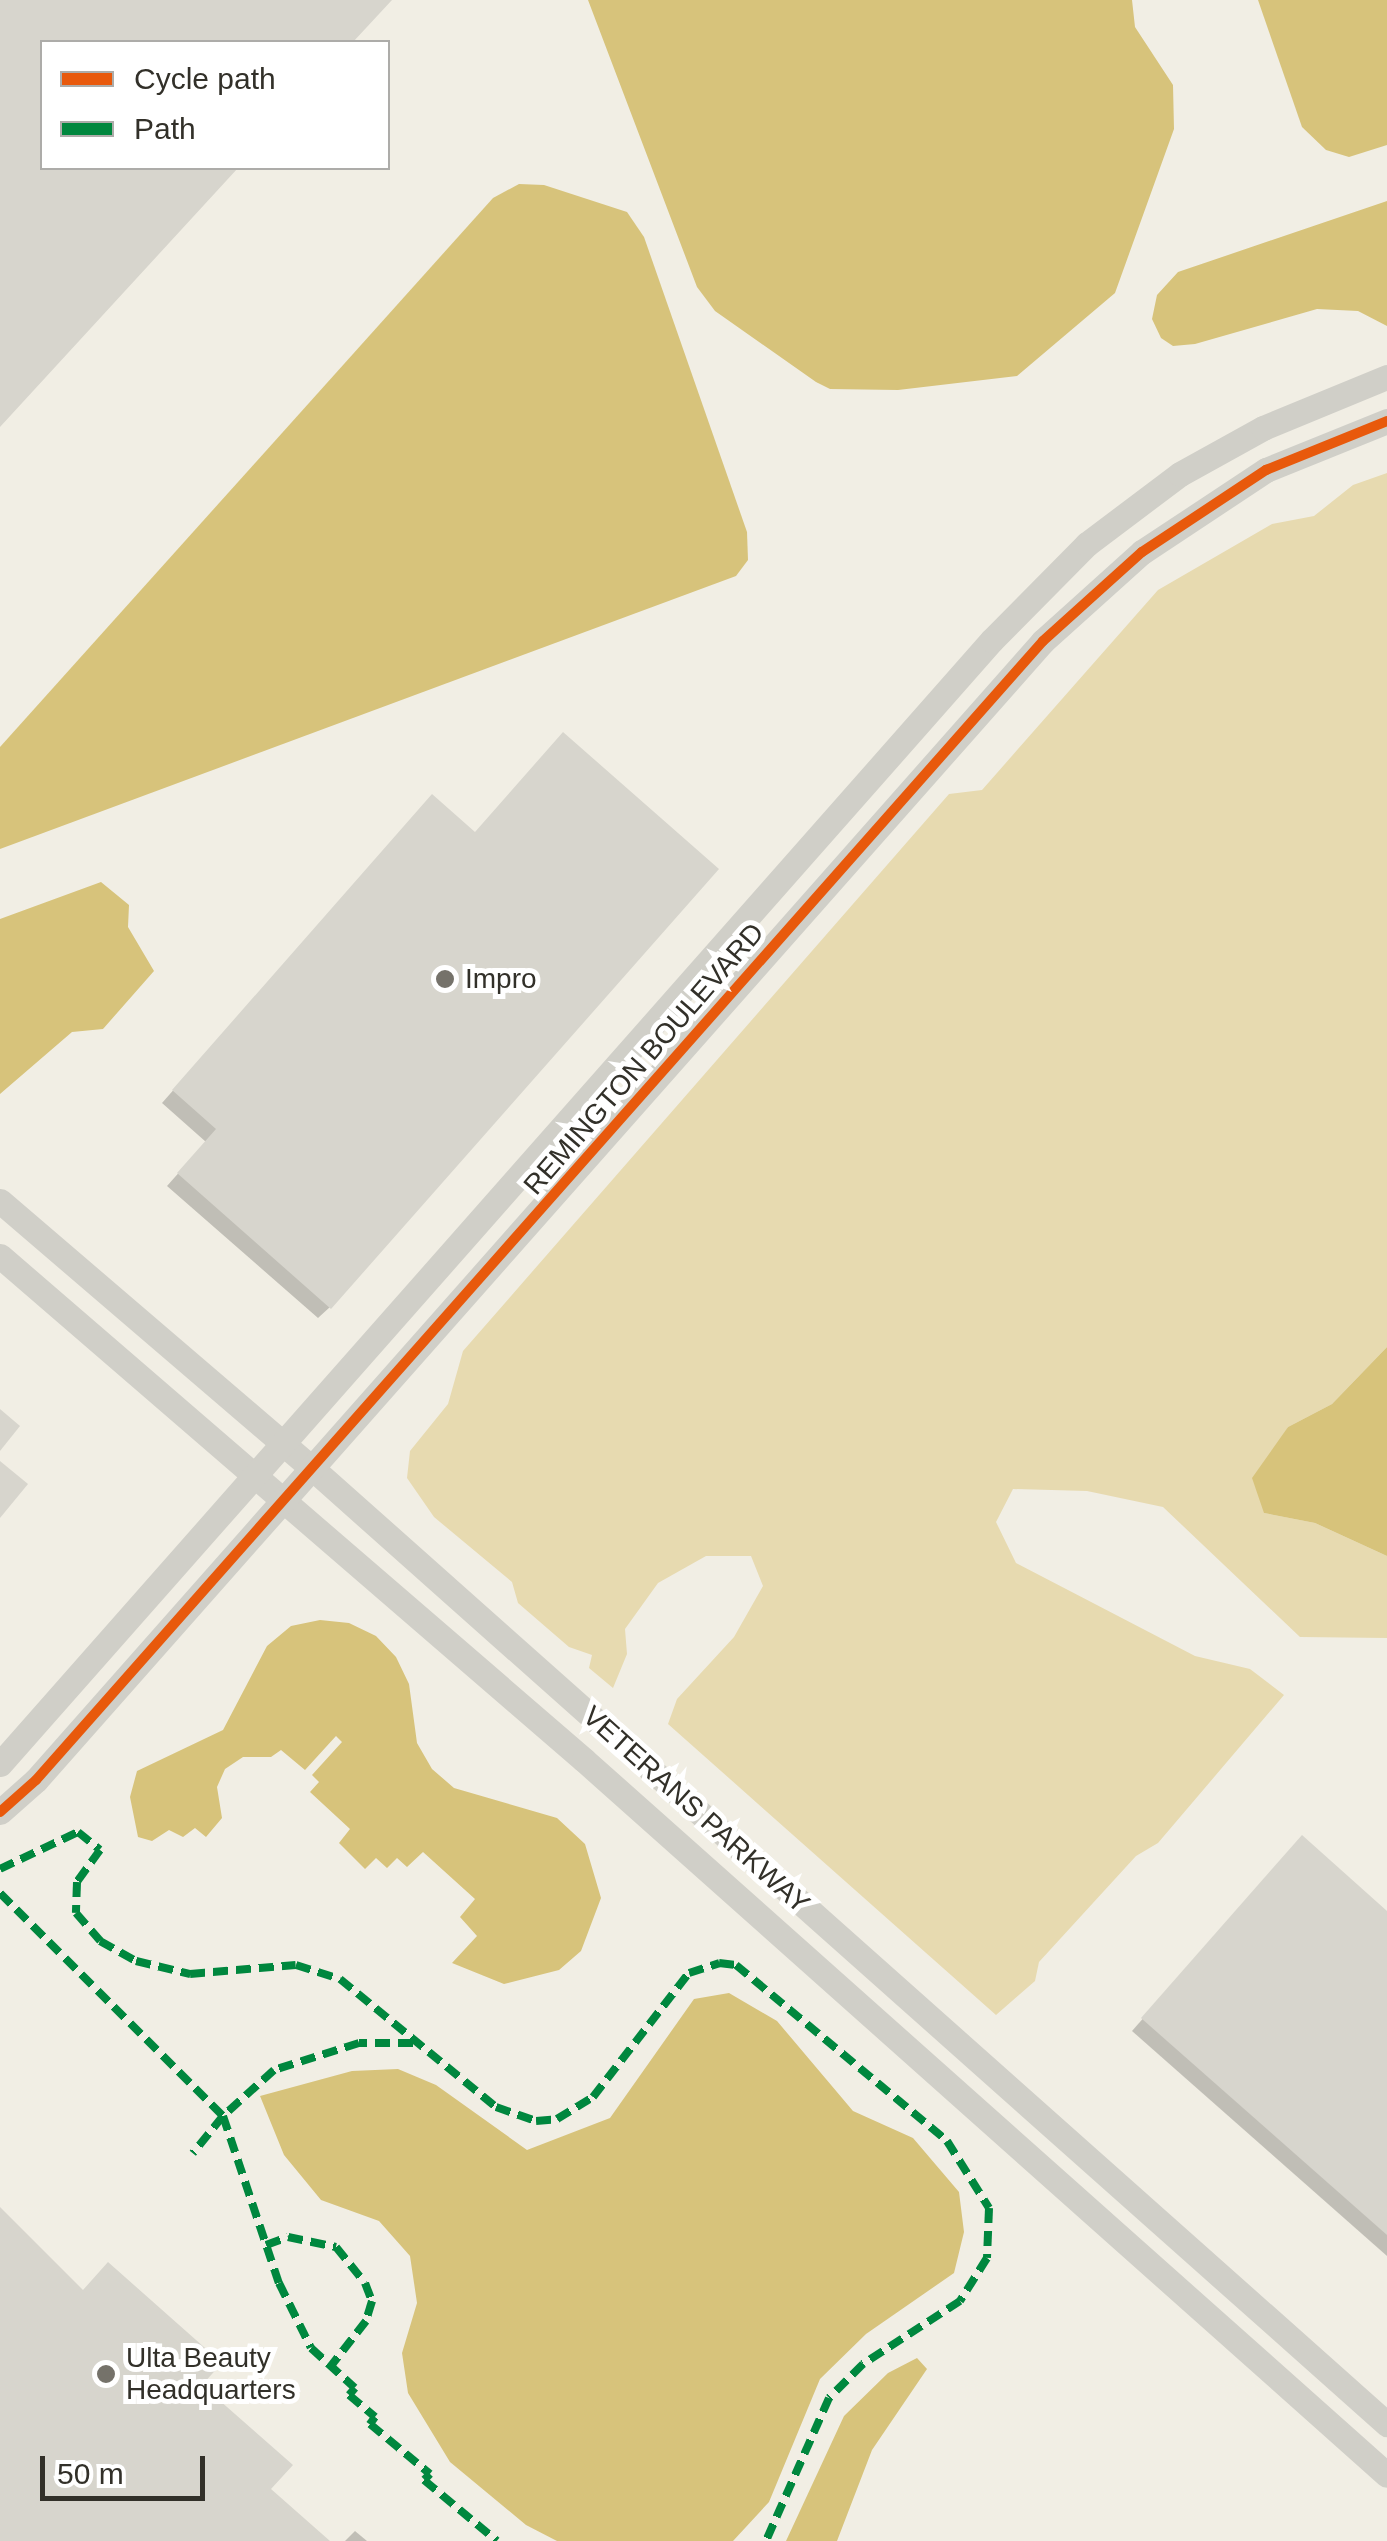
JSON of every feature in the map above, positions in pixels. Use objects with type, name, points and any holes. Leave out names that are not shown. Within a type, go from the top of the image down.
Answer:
[{"type":"street","name":"REMINGTON BOULEVARD","points":[[0,1764],[992,640],[1086,544],[1180,474],[1263,428],[1387,377]]},
{"type":"street","name":"REMINGTON BOULEVARD","points":[[0,1812],[36,1780],[1043,641],[1142,552],[1266,470],[1387,421]]},
{"type":"street","name":"VETERANS PARKWAY","points":[[0,1201],[312,1468],[1387,2424]]},
{"type":"street","name":"VETERANS PARKWAY","points":[[0,1256],[285,1499],[1387,2475]]},
{"type":"shaded area","points":[[588,0],[1132,0],[1135,27],[1173,85],[1174,129],[1115,293],[1017,376],[898,390],[830,389],[816,382],[715,311],[697,287]]},
{"type":"shaded area","points":[[1258,0],[1387,0],[1387,145],[1349,157],[1326,150],[1302,127]]},
{"type":"shaded area","points":[[519,184],[544,185],[627,212],[644,237],[747,532],[748,560],[736,576],[0,849],[0,747],[493,198]]},
{"type":"shaded area","points":[[1387,201],[1387,326],[1358,311],[1317,309],[1195,344],[1173,346],[1161,338],[1152,319],[1157,295],[1178,272]]},
{"type":"shaded area","points":[[1387,473],[1387,1347],[1332,1404],[1288,1427],[1269,1461],[1264,1513],[1315,1523],[1387,1556],[1387,1638],[1300,1637],[1163,1507],[1087,1491],[1013,1489],[996,1522],[1016,1563],[1195,1656],[1250,1669],[1284,1695],[1158,1843],[1136,1856],[1039,1962],[1035,1981],[996,2015],[668,1724],[677,1699],[734,1637],[763,1586],[751,1556],[706,1556],[658,1583],[625,1629],[627,1654],[613,1688],[589,1668],[592,1655],[569,1647],[518,1603],[512,1582],[434,1517],[407,1478],[410,1451],[448,1404],[463,1351],[949,794],[982,790],[1158,590],[1272,524],[1314,516],[1353,485]]},
{"type":"shaded area","points":[[101,882],[129,905],[128,927],[154,971],[103,1029],[72,1032],[0,1094],[0,919]]},
{"type":"shaded area","points":[[1387,1347],[1387,1556],[1315,1523],[1264,1513],[1252,1478],[1288,1427],[1332,1404]]},
{"type":"shaded area","points":[[320,1620],[349,1623],[376,1636],[396,1657],[409,1684],[417,1743],[432,1769],[454,1788],[557,1818],[585,1844],[601,1898],[581,1951],[559,1970],[504,1984],[452,1963],[477,1936],[460,1917],[475,1899],[423,1852],[407,1867],[397,1858],[387,1868],[376,1858],[365,1869],[339,1843],[350,1829],[310,1792],[319,1782],[312,1775],[342,1742],[336,1736],[305,1770],[281,1750],[271,1757],[243,1757],[225,1769],[217,1787],[222,1818],[206,1837],[195,1828],[183,1837],[169,1830],[152,1841],[138,1837],[130,1797],[137,1771],[223,1730],[267,1646],[291,1626]]},
{"type":"shaded area","points":[[729,1993],[777,2021],[853,2111],[913,2138],[959,2192],[964,2232],[954,2273],[866,2334],[820,2379],[769,2502],[733,2541],[557,2541],[526,2525],[450,2462],[408,2393],[402,2353],[417,2303],[410,2256],[379,2221],[321,2200],[284,2155],[260,2096],[352,2071],[398,2069],[436,2085],[527,2150],[610,2118],[694,1999]]},
{"type":"shaded area","points":[[917,2358],[927,2369],[872,2450],[837,2541],[786,2541],[844,2416],[888,2373]]},
{"type":"building","points":[[0,0],[392,0],[355,40],[40,40],[40,170],[236,170],[0,427]]},
{"type":"building","name":"Impro","points":[[563,732],[719,869],[331,1309],[177,1173],[216,1129],[172,1090],[432,794],[475,832]]},
{"type":"building","points":[[0,1409],[20,1426],[0,1451]]},
{"type":"building","points":[[0,1461],[28,1484],[0,1518]]},
{"type":"building","points":[[1302,1835],[1387,1911],[1387,2235],[1141,2018]]},
{"type":"building","name":"Ulta Beauty Headquarters","points":[[0,2207],[83,2290],[108,2262],[222,2363],[202,2385],[293,2465],[271,2489],[330,2541],[0,2541]]},
{"type":"marked path","points":[[0,1869],[78,1832],[100,1850],[77,1882],[76,1913],[100,1941],[136,1961],[190,1974],[296,1965],[340,1979],[496,2107],[536,2121],[557,2119],[593,2097],[689,1973],[719,1963],[736,1965],[947,2141],[989,2208],[987,2258],[960,2301],[863,2364],[829,2398],[766,2541]]},
{"type":"marked path","points":[[0,1893],[223,2116],[193,2153]]},
{"type":"marked path","points":[[413,2043],[359,2043],[274,2070],[223,2116],[279,2283],[311,2348],[355,2388],[349,2395],[375,2417],[370,2424],[430,2474],[424,2480],[497,2541]]},
{"type":"marked path","points":[[266,2245],[288,2237],[336,2247],[365,2283],[372,2301],[366,2321],[330,2367]]},
{"type":"cycle path","points":[[0,1812],[36,1780],[1043,641],[1142,552],[1266,470],[1387,421]]},
{"type":"place","name":"Impro","points":[[445,979]]},
{"type":"place","name":"Ulta Beauty Headquarters","points":[[106,2374]]}]
